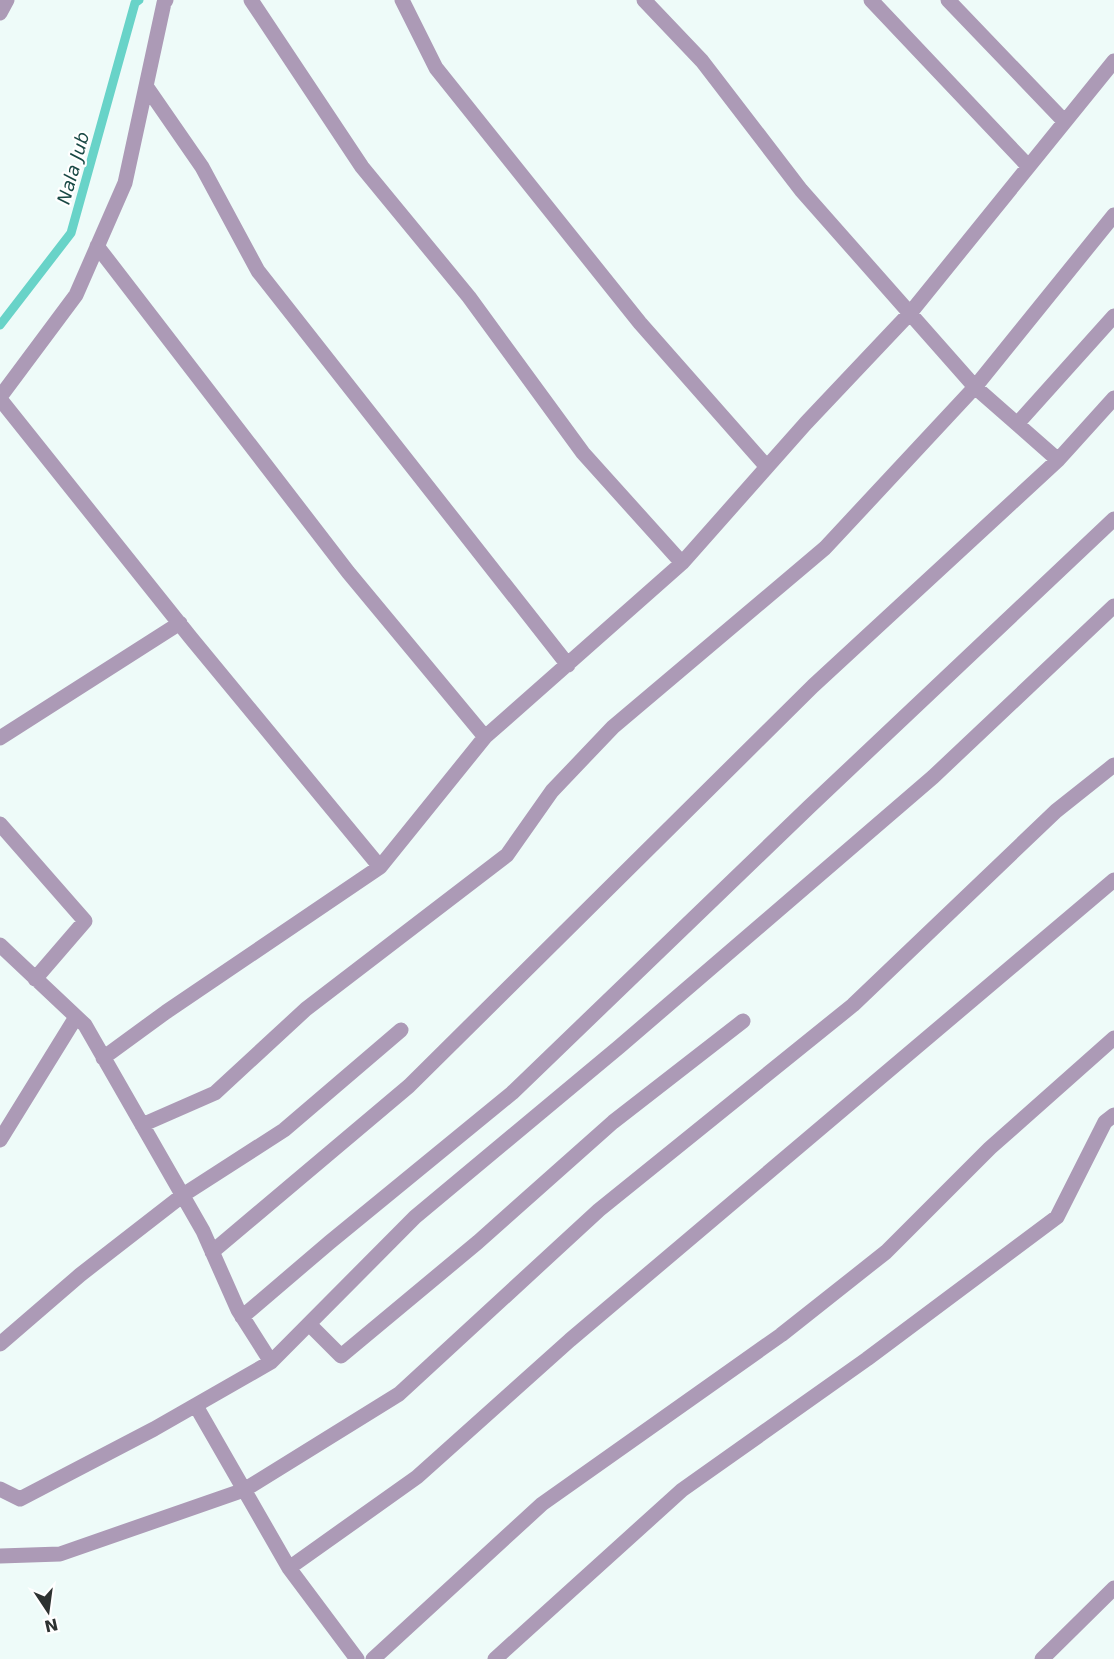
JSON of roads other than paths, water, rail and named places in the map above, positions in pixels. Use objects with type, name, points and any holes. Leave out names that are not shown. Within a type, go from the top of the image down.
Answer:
[{"type":"street","points":[[0,13],[7,0]]},
{"type":"street","points":[[166,0],[125,183],[76,295],[0,398],[380,867]]},
{"type":"street","points":[[251,0],[362,167],[470,297],[584,453],[682,563]]},
{"type":"street","points":[[402,0],[436,68],[640,323],[767,467]]},
{"type":"street","points":[[644,0],[702,61],[801,190],[975,387],[1058,460]]},
{"type":"street","points":[[871,0],[1028,166]]},
{"type":"street","points":[[948,0],[1064,121]]},
{"type":"street","points":[[104,1058],[166,1012],[380,867],[485,737],[682,563],[806,423],[911,312],[1114,61]]},
{"type":"street","points":[[146,86],[202,167],[258,271],[568,664]]},
{"type":"street","points":[[142,1125],[214,1093],[306,1009],[507,855],[552,791],[613,727],[825,548],[975,387],[1114,215]]},
{"type":"street","points":[[97,246],[348,572],[485,737]]},
{"type":"street","points":[[1017,424],[1114,316]]},
{"type":"street","points":[[212,1252],[409,1086],[813,686],[1058,460],[1114,398]]},
{"type":"street","points":[[242,1317],[512,1093],[809,807],[1114,519]]},
{"type":"street","points":[[0,1488],[21,1499],[196,1406],[271,1362],[415,1217],[619,1047],[933,777],[1114,606]]},
{"type":"street","points":[[0,738],[180,623]]},
{"type":"street","points":[[0,1556],[60,1554],[244,1490],[399,1394],[598,1210],[854,1005],[1056,811],[1114,765]]},
{"type":"street","points":[[0,824],[85,921],[35,979]]},
{"type":"street","points":[[289,1568],[417,1477],[632,1287],[1114,880]]},
{"type":"street","points":[[0,945],[85,1025],[183,1195],[242,1317],[271,1362]]},
{"type":"street","points":[[0,1140],[76,1017]]},
{"type":"street","points":[[309,1324],[340,1356],[478,1242],[613,1122],[743,1021]]},
{"type":"street","points":[[0,1344],[80,1275],[183,1195],[284,1130],[401,1030]]},
{"type":"street","points":[[373,1659],[542,1504],[781,1335],[886,1252],[990,1149],[1114,1038]]},
{"type":"street","points":[[495,1659],[682,1490],[867,1359],[1057,1217],[1104,1122],[1114,1115]]},
{"type":"street","points":[[196,1406],[289,1568],[357,1659]]},
{"type":"street","points":[[1042,1659],[1114,1588]]},
{"type":"waterway","name":"Nala Jub","points":[[0,325],[71,233],[135,3],[139,0]]}]
